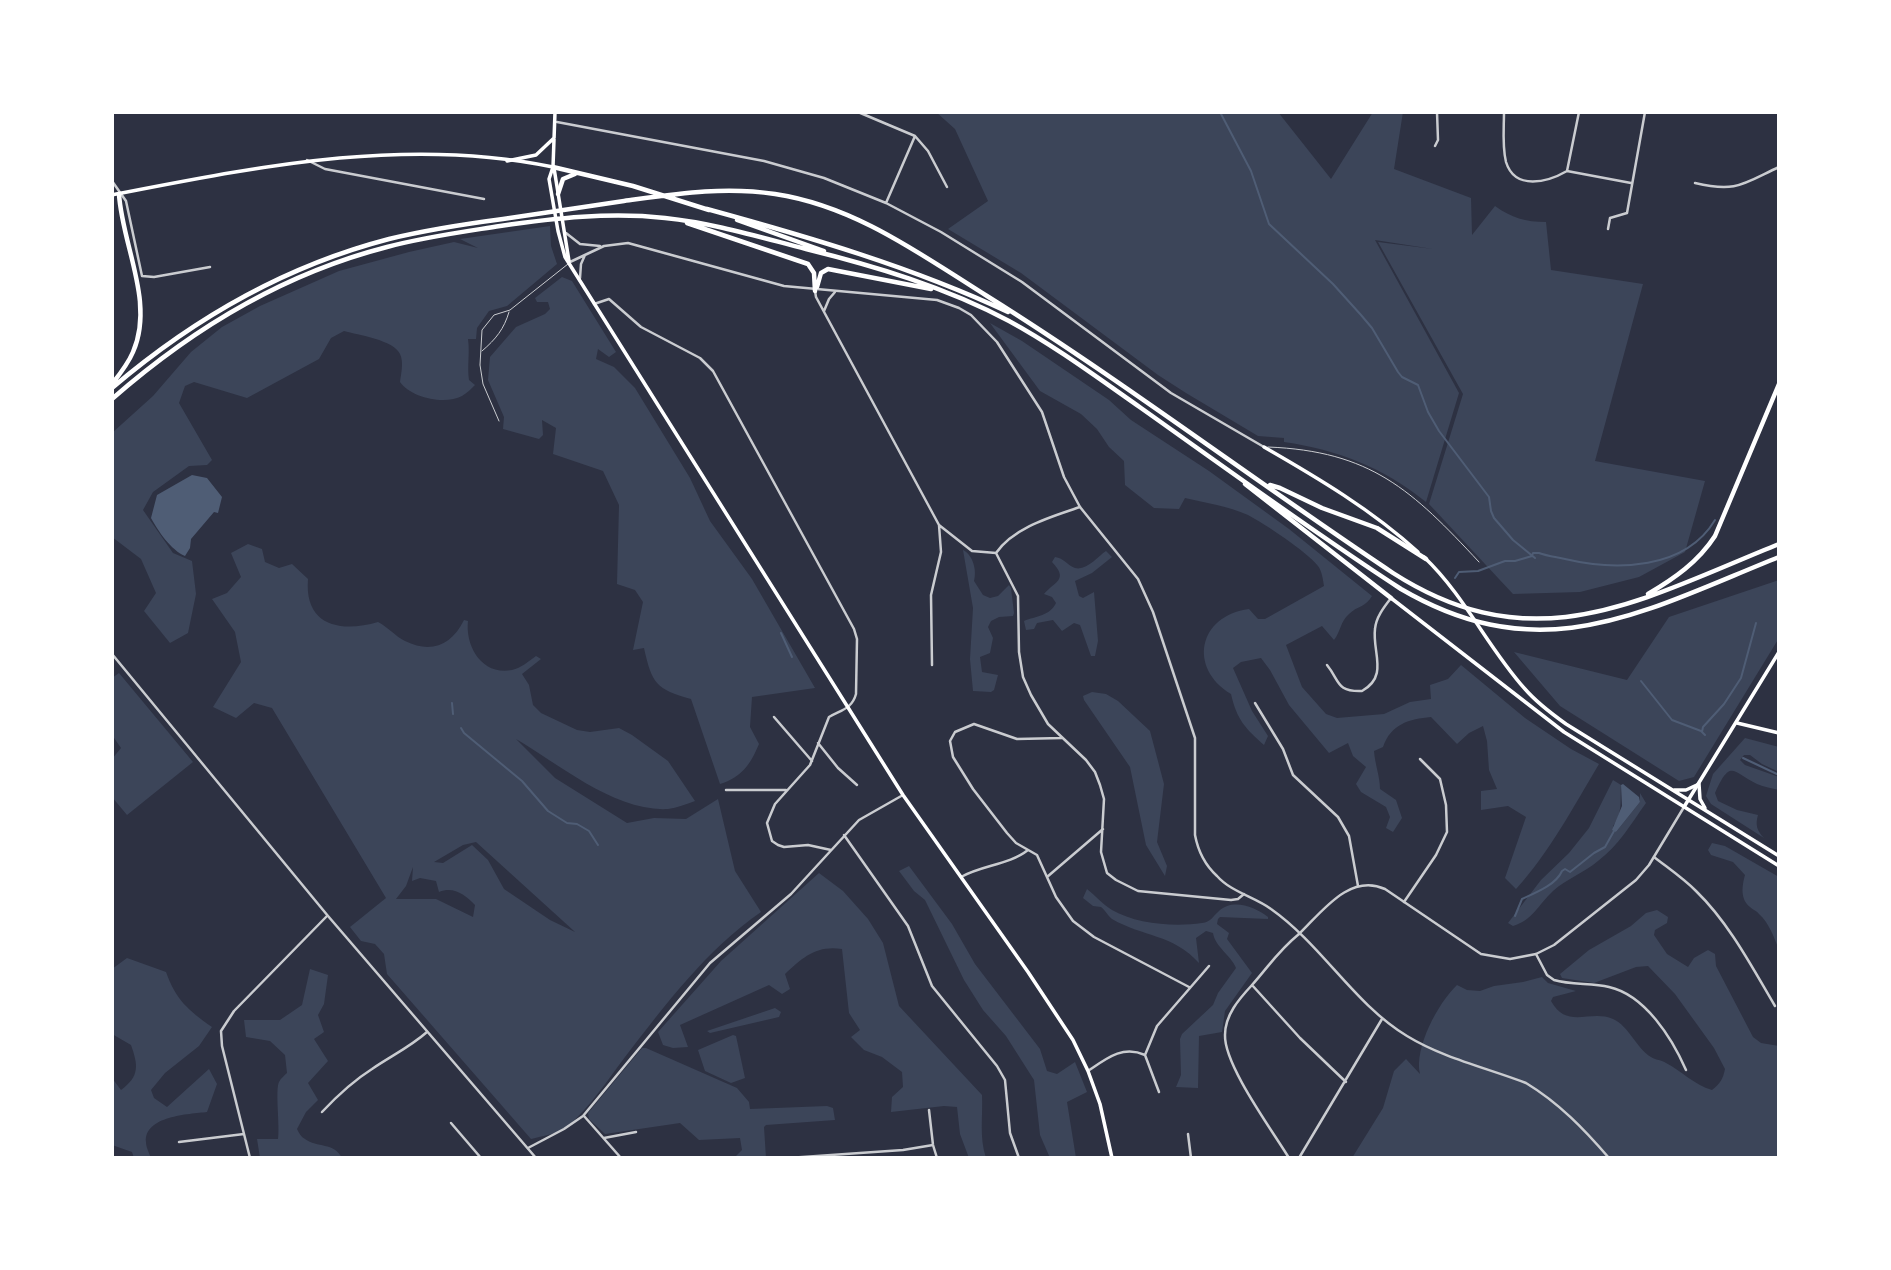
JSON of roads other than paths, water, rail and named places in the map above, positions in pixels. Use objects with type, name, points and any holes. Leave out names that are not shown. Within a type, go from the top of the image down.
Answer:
[{"type":"highway","points":[[553,167],[652,191],[929,278],[1029,322]]},
{"type":"highway","points":[[558,194],[563,179],[579,173]]},
{"type":"highway","points":[[112,399],[162,356],[206,326],[254,298],[303,275],[354,256],[406,242],[577,208],[678,193],[754,191],[798,198],[832,208],[884,232],[1077,352],[1406,581],[1461,607],[1505,618],[1549,620],[1592,614],[1637,601],[1779,544]]},
{"type":"highway","points":[[112,386],[132,353],[140,323],[139,298],[119,194]]},
{"type":"highway","points":[[707,209],[943,291],[993,313],[1048,344],[1401,589],[1436,607],[1469,619],[1537,630],[1572,629],[1605,623],[1641,612],[1779,556]]},
{"type":"highway","points":[[112,386],[203,320],[250,292],[300,269],[405,235],[539,217],[622,215],[675,219],[713,226],[852,260]]},
{"type":"highway","points":[[675,219],[805,262],[813,270],[815,291]]},
{"type":"highway","points":[[815,291],[821,273],[828,269],[943,291]]},
{"type":"highway","points":[[1637,601],[1687,569],[1710,543],[1722,522],[1779,384]]},
{"type":"highway","points":[[1226,468],[1391,598]]},
{"type":"highway","points":[[1266,484],[1377,528],[1426,559]]},
{"type":"main road","points":[[555,112],[556,136],[549,179],[562,247],[569,263],[903,796],[1059,1016],[1088,1071],[1105,1120],[1112,1158]]},
{"type":"main road","points":[[507,161],[536,155],[556,136]]},
{"type":"main road","points":[[112,195],[307,160],[422,155],[553,167]]},
{"type":"main road","points":[[553,167],[569,263]]},
{"type":"main road","points":[[1264,447],[1357,504],[1426,559],[1459,596],[1534,699],[1566,724],[1779,856]]},
{"type":"main road","points":[[1391,598],[1564,732],[1779,866]]},
{"type":"main road","points":[[1684,807],[1779,652]]},
{"type":"main road","points":[[1769,671],[1779,659]]},
{"type":"main road","points":[[1737,723],[1779,733]]},
{"type":"main road","points":[[1672,790],[1686,790],[1699,784]]},
{"type":"main road","points":[[1699,784],[1701,803],[1708,812]]},
{"type":"street","points":[[858,112],[915,136],[928,151],[947,187]]},
{"type":"street","points":[[1435,146],[1438,139],[1437,112]]},
{"type":"street","points":[[1504,112],[1504,153],[1507,166],[1512,173],[1524,180],[1538,183],[1552,180],[1567,171],[1630,183]]},
{"type":"street","points":[[1567,171],[1579,112]]},
{"type":"street","points":[[1608,229],[1610,218],[1627,213],[1630,183],[1645,112]]},
{"type":"street","points":[[556,122],[772,163],[837,183],[886,203],[950,237],[1030,287],[1171,393],[1264,447]]},
{"type":"street","points":[[886,203],[915,136]]},
{"type":"street","points":[[307,160],[325,169],[484,199]]},
{"type":"street","points":[[1695,183],[1720,189],[1731,188],[1779,167]]},
{"type":"street","points":[[112,181],[126,201],[142,276],[154,277],[210,267]]},
{"type":"street","points":[[564,229],[571,240],[580,244],[604,246]]},
{"type":"street","points":[[569,263],[604,246],[634,244],[771,284],[815,291],[937,300],[959,308],[976,319],[997,342],[1036,401],[1068,485],[1080,507],[1128,564],[1153,612],[1195,738],[1197,845],[1207,865],[1219,880],[1272,909],[1382,1019],[1430,1048],[1535,1088],[1577,1121],[1609,1158]]},
{"type":"street","points":[[580,282],[580,264],[585,254]]},
{"type":"street","points":[[815,291],[939,525],[972,551],[996,553]]},
{"type":"street","points":[[824,311],[835,292]]},
{"type":"street","points":[[594,304],[609,299],[641,327],[700,358],[713,371],[854,629],[857,639],[856,694],[848,709],[829,718],[812,761],[786,790],[769,814],[767,824],[772,841],[784,847],[808,845],[831,850]]},
{"type":"street","points":[[996,553],[1003,543],[1013,536],[1044,520],[1080,507]]},
{"type":"street","points":[[932,665],[931,595],[941,552],[939,525]]},
{"type":"street","points":[[996,553],[1018,596],[1019,652],[1023,677],[1048,724],[1095,772],[1104,799],[1101,852],[1108,873],[1126,886],[1150,893],[1231,900],[1244,894]]},
{"type":"street","points":[[1327,665],[1345,689],[1362,691],[1374,682],[1379,669],[1375,643],[1376,624],[1391,598]]},
{"type":"street","points":[[112,654],[328,916],[536,1158]]},
{"type":"street","points":[[1255,703],[1283,749],[1293,775],[1338,817],[1349,836],[1358,886]]},
{"type":"street","points":[[774,717],[812,761]]},
{"type":"street","points":[[1062,738],[1017,738],[974,724],[959,729],[950,741],[960,770],[1007,833],[1041,861],[1056,897],[1073,921],[1094,937],[1189,987]]},
{"type":"street","points":[[818,743],[838,768],[857,785]]},
{"type":"street","points":[[1404,902],[1436,855],[1447,832],[1446,805],[1440,779],[1420,759]]},
{"type":"street","points":[[726,790],[786,790]]},
{"type":"street","points":[[528,1148],[565,1129],[583,1115],[710,963],[733,940],[790,894],[820,865],[859,820],[903,796]]},
{"type":"street","points":[[1289,1158],[1231,1064],[1225,1035],[1229,1016],[1240,996],[1280,950],[1345,891],[1358,886],[1380,887],[1481,954],[1510,959],[1536,954],[1554,945],[1643,873],[1684,807]]},
{"type":"street","points":[[1047,878],[1103,829]]},
{"type":"street","points":[[844,835],[908,926],[932,986],[997,1066],[1005,1080],[1010,1133],[1019,1158]]},
{"type":"street","points":[[960,877],[977,868],[1007,861],[1028,850]]},
{"type":"street","points":[[1654,857],[1697,891],[1735,939],[1775,1006]]},
{"type":"street","points":[[250,1158],[222,1046],[222,1031],[234,1011],[328,916]]},
{"type":"street","points":[[1536,954],[1547,975],[1554,980],[1609,987],[1632,997],[1644,1007],[1672,1042],[1686,1070]]},
{"type":"street","points":[[1159,1092],[1145,1055],[1157,1026],[1209,966]]},
{"type":"street","points":[[1252,985],[1300,1038],[1346,1082]]},
{"type":"street","points":[[1299,1158],[1382,1019]]},
{"type":"street","points":[[322,1112],[347,1086],[374,1067],[410,1048],[427,1032]]},
{"type":"street","points":[[1088,1071],[1121,1051],[1136,1051],[1145,1055]]},
{"type":"street","points":[[929,1110],[937,1158]]},
{"type":"street","points":[[583,1115],[621,1158]]},
{"type":"street","points":[[452,1124],[481,1158]]},
{"type":"street","points":[[604,1138],[636,1132]]},
{"type":"street","points":[[179,1142],[244,1134]]},
{"type":"street","points":[[1188,1134],[1191,1158]]},
{"type":"street","points":[[788,1158],[903,1150],[933,1145]]},
{"type":"lane","points":[[499,421],[483,384],[480,365],[482,330],[494,316],[510,310],[569,263]]},
{"type":"lane","points":[[481,352],[494,341],[505,325],[510,310]]},
{"type":"lane","points":[[1264,447],[1324,453],[1346,458],[1375,471],[1425,506],[1479,562]]},
{"type":"waterway","points":[[1220,112],[1251,171],[1269,224],[1333,284],[1361,315],[1402,377],[1418,385],[1428,412],[1439,431],[1489,497],[1494,518],[1513,540],[1535,558]]},
{"type":"waterway","points":[[1532,556],[1533,553],[1539,553],[1606,565],[1648,563],[1686,549],[1702,537],[1715,520]]},
{"type":"waterway","points":[[1455,578],[1459,572],[1478,571],[1505,561],[1532,556]]},
{"type":"waterway","points":[[1702,732],[1703,727],[1724,704],[1741,678],[1756,623]]},
{"type":"waterway","points":[[781,633],[792,657]]},
{"type":"waterway","points":[[1641,681],[1672,720],[1705,735]]},
{"type":"waterway","points":[[452,703],[453,714]]},
{"type":"waterway","points":[[461,728],[522,781],[548,811],[567,823],[577,824],[589,831],[598,845]]},
{"type":"waterway","points":[[1743,758],[1779,775]]},
{"type":"waterway","points":[[1515,916],[1522,899],[1545,888],[1562,871],[1565,869],[1570,872],[1605,847],[1614,831]]}]
